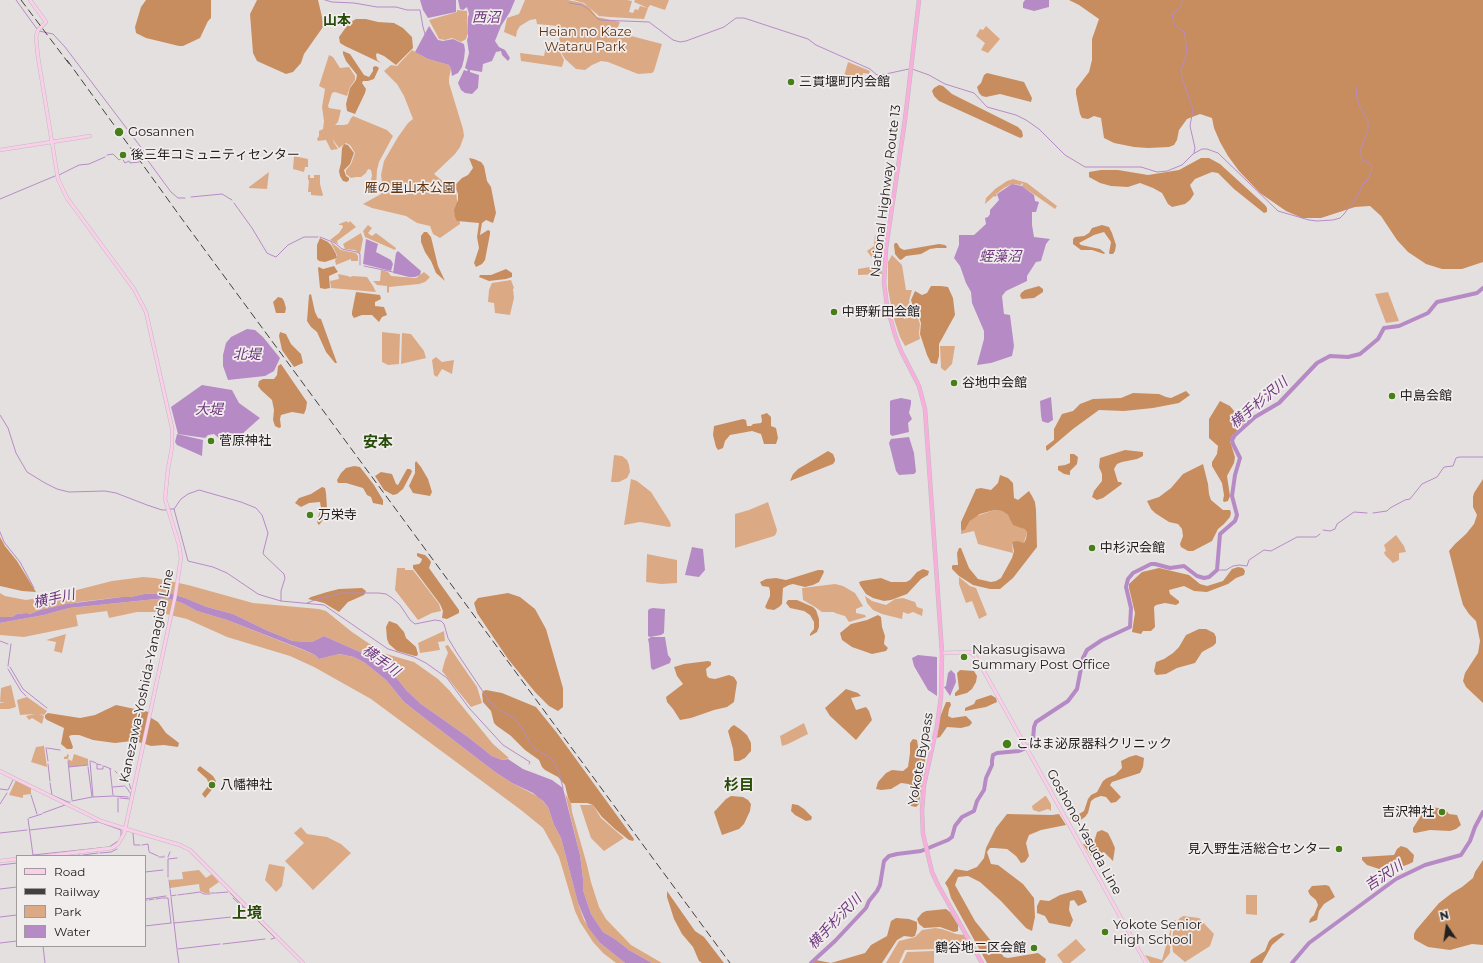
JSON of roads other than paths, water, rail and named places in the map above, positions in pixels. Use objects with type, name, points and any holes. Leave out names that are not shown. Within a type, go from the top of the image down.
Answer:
[{"type":"highway","name":"National Highway Route 13","points":[[918,0],[899,166],[886,248],[884,283],[887,306],[895,335],[901,351],[919,386],[925,408],[938,592]]},
{"type":"highway","name":"Yokote Bypass","points":[[938,592],[942,653],[940,703],[927,771],[922,810],[925,843],[927,854],[938,886],[982,963]]},
{"type":"main road","name":"Kanezawa-Yoshida-Yanagida Line","points":[[30,0],[46,22],[38,30],[36,37],[58,179],[63,193],[134,289],[146,312],[173,436],[165,490],[168,509],[179,545],[181,558],[172,611],[126,829],[122,840],[112,848],[54,855]]},
{"type":"main road","points":[[0,150],[90,136]]},
{"type":"main road","name":"Goshono-Yasuda Line","points":[[942,653],[965,652],[973,654],[1146,963]]},
{"type":"main road","points":[[0,770],[86,814],[190,850],[302,963]]},
{"type":"main road","points":[[0,861],[16,859]]},
{"type":"water","points":[[420,0],[456,0],[456,12],[428,18],[423,10]]},
{"type":"water","name":"西沼","points":[[458,0],[515,0],[495,41],[499,47],[505,50],[510,58],[508,61],[502,55],[501,51],[496,52],[492,61],[483,64],[482,72],[470,70],[470,72],[479,75],[478,88],[472,94],[465,93],[461,90],[458,83],[464,70],[468,70],[465,68],[469,53],[467,40],[469,14],[467,7],[463,10],[460,9]]},
{"type":"water","points":[[1025,0],[1049,0],[1049,7],[1034,11],[1023,8],[1023,3]]},
{"type":"water","points":[[429,26],[438,40],[443,41],[453,39],[464,44],[464,59],[462,67],[458,73],[452,76],[449,65],[428,59],[415,52]]},
{"type":"water","name":"蛭藻沼","points":[[1012,184],[1022,186],[1034,195],[1035,201],[1039,202],[1036,212],[1032,212],[1034,237],[1050,239],[1046,244],[1041,261],[1036,262],[1027,276],[1027,281],[1006,291],[1002,296],[1004,314],[1010,315],[1014,346],[1012,356],[991,363],[977,365],[984,339],[984,331],[972,303],[971,292],[960,266],[954,258],[959,245],[959,235],[974,235],[986,224],[985,218],[988,217],[990,210],[999,200],[997,194]]},
{"type":"water","points":[[366,239],[378,244],[376,252],[391,260],[393,264],[391,271],[363,264]]},
{"type":"water","points":[[398,251],[421,271],[420,275],[409,277],[393,273],[396,253]]},
{"type":"water","name":"北堤","points":[[247,329],[255,330],[263,337],[280,358],[274,371],[265,376],[228,380],[223,366],[223,355],[226,343],[231,337]]},
{"type":"water","name":"大堤","points":[[202,385],[232,390],[239,403],[260,418],[231,444],[221,440],[214,434],[208,435],[205,438],[178,434],[171,407]]},
{"type":"water","points":[[1051,397],[1053,420],[1048,423],[1042,421],[1040,401]]},
{"type":"water","points":[[901,398],[911,400],[909,413],[912,419],[908,423],[909,432],[892,436],[890,434],[890,401]]},
{"type":"water","points":[[177,434],[203,440],[202,456],[177,445],[175,442]]},
{"type":"water","points":[[909,437],[914,453],[916,472],[914,474],[899,475],[896,471],[889,443],[891,439]]},
{"type":"water","points":[[692,547],[703,549],[705,570],[699,577],[685,575]]},
{"type":"water","points":[[169,593],[207,607],[233,614],[293,641],[312,642],[324,636],[360,652],[382,664],[421,704],[492,756],[502,760],[508,759],[523,769],[552,780],[563,788],[580,855],[583,890],[591,914],[603,932],[629,950],[652,963],[625,963],[600,943],[588,927],[578,903],[561,838],[554,825],[548,807],[543,801],[533,793],[512,783],[495,772],[404,702],[386,680],[365,663],[354,657],[339,654],[319,659],[315,655],[304,650],[227,620],[197,611],[182,603],[166,598],[69,608],[44,615],[0,623],[0,617],[12,617],[17,614],[27,613],[30,614],[40,610],[67,604],[131,597],[144,594]]},
{"type":"water","points":[[649,609],[665,609],[664,633],[650,637],[648,636],[648,611]]},
{"type":"water","points":[[651,637],[665,637],[668,655],[671,659],[670,663],[653,670],[651,668],[648,639]]},
{"type":"water","points":[[918,655],[937,657],[937,696],[928,690],[914,666],[912,658]]},
{"type":"water","points":[[951,670],[955,674],[956,682],[950,696],[944,687],[946,686],[948,673]]},
{"type":"waterway","points":[[16,0],[37,29]]},
{"type":"waterway","points":[[325,0],[377,7],[396,7],[407,10],[420,10],[425,34]]},
{"type":"waterway","points":[[1182,0],[1181,7],[1172,14],[1174,24],[1184,32],[1185,36],[1187,52],[1181,71],[1193,109],[1190,126],[1195,148],[1194,153]]},
{"type":"waterway","points":[[569,3],[582,5],[600,20],[649,22],[673,40],[680,42],[724,27],[736,18],[744,18],[808,39],[816,45],[870,69],[877,75],[909,69]]},
{"type":"waterway","points":[[39,31],[53,34],[65,47],[143,150],[146,158],[171,192],[178,198],[185,198]]},
{"type":"waterway","points":[[912,69],[929,75],[945,84],[974,93],[987,107],[1016,115],[1026,120],[1039,129],[1065,155],[1085,167],[1141,167],[1157,172],[1167,171],[1182,165],[1193,154],[1202,149],[1207,149],[1218,153],[1278,211],[1317,221],[1340,218],[1357,197],[1363,184],[1369,178],[1372,169],[1371,164],[1362,160],[1361,155],[1361,148],[1368,131],[1368,121],[1360,107],[1356,87]]},
{"type":"waterway","points":[[107,155],[113,154],[119,160],[122,158],[125,163],[129,161],[130,163],[139,162]]},
{"type":"waterway","points":[[59,175],[79,165],[89,164],[105,157]]},
{"type":"waterway","points":[[0,199],[55,176]]},
{"type":"waterway","points":[[191,197],[222,194],[232,200]]},
{"type":"waterway","points":[[234,203],[252,228],[267,253],[271,255],[276,257],[288,245],[304,237],[318,237]]},
{"type":"waterway","points":[[320,237],[335,243],[342,249],[360,254],[360,265]]},
{"type":"waterway","points":[[364,266],[393,272]]},
{"type":"waterway","name":"横手杉沢川","points":[[1029,746],[1033,740],[1036,722],[1068,701],[1077,689],[1083,658],[1087,650],[1102,640],[1130,627],[1131,608],[1126,587],[1128,579],[1133,573],[1151,564],[1170,568],[1184,566],[1197,576],[1204,578],[1209,577],[1217,570],[1220,534],[1235,521],[1237,515],[1232,496],[1235,475],[1240,458],[1232,440],[1235,435],[1255,417],[1279,403],[1317,363],[1330,356],[1348,357],[1360,354],[1378,339],[1384,328],[1399,326],[1428,313],[1437,302],[1477,293],[1483,288]]},
{"type":"waterway","points":[[0,415],[8,428],[16,453],[27,472],[45,483],[57,489],[69,492],[105,491],[116,493],[147,505],[166,510]]},
{"type":"waterway","points":[[1373,513],[1387,511],[1405,500],[1410,499],[1422,484],[1437,477],[1444,467],[1453,466],[1456,458],[1483,457]]},
{"type":"waterway","points":[[170,509],[174,509],[181,499],[188,494],[199,490],[241,502],[256,508],[262,515],[268,533],[263,553],[284,574],[285,578],[281,591],[281,601]]},
{"type":"waterway","name":"横手川","points":[[174,509],[188,561],[213,567],[227,573],[258,594],[264,596],[281,601],[324,605],[388,649],[414,657],[426,663],[447,678],[469,708],[503,745],[530,762],[529,764]]},
{"type":"waterway","points":[[1323,530],[1330,531],[1335,529],[1337,524],[1354,512],[1367,513]]},
{"type":"waterway","name":"横手川","points":[[0,532],[4,542],[20,562],[34,588]]},
{"type":"waterway","points":[[1217,570],[1226,570],[1233,566],[1239,565],[1247,566],[1249,560],[1264,550],[1271,551],[1297,537],[1316,537],[1320,534]]},
{"type":"waterway","points":[[307,603],[342,593],[379,593],[386,594],[392,598],[400,605],[410,620],[415,624],[435,620],[441,621],[444,624],[448,638],[457,653],[490,702],[499,710],[514,718],[535,749],[552,759],[559,772],[563,788]]},
{"type":"waterway","points":[[0,641],[8,644]]},
{"type":"waterway","points":[[8,666],[11,644]]},
{"type":"waterway","points":[[10,667],[23,689],[47,708]]},
{"type":"waterway","points":[[8,669],[21,691],[26,696]]},
{"type":"waterway","points":[[46,748],[48,761]]},
{"type":"waterway","points":[[47,748],[60,750]]},
{"type":"waterway","name":"横手杉沢川","points":[[811,963],[835,941],[866,908],[880,885],[884,861],[889,856],[921,851],[952,837],[955,826],[962,817],[974,811],[977,801],[984,790],[986,778],[992,765],[993,755],[997,753],[1019,751],[1026,748]]},
{"type":"waterway","points":[[131,759],[127,777],[131,789]]},
{"type":"waterway","points":[[68,761],[72,800]]},
{"type":"waterway","points":[[90,761],[93,797]]},
{"type":"waterway","points":[[91,761],[96,763]]},
{"type":"waterway","points":[[48,764],[50,781]]},
{"type":"waterway","points":[[97,764],[97,769],[103,769],[103,766]]},
{"type":"waterway","points":[[97,764],[101,765]]},
{"type":"waterway","points":[[69,767],[88,765]]},
{"type":"waterway","points":[[104,766],[111,769]]},
{"type":"waterway","points":[[72,801],[92,797],[88,767]]},
{"type":"waterway","points":[[110,769],[113,795]]},
{"type":"waterway","points":[[0,789],[8,790],[13,780]]},
{"type":"waterway","points":[[50,783],[52,795],[70,802]]},
{"type":"waterway","points":[[113,787],[125,786]]},
{"type":"waterway","points":[[126,787],[131,794],[130,797]]},
{"type":"waterway","points":[[0,804],[7,793]]},
{"type":"waterway","points":[[31,795],[37,814]]},
{"type":"waterway","points":[[93,797],[128,797]]},
{"type":"waterway","points":[[118,798],[118,812]]},
{"type":"waterway","points":[[120,798],[130,799]]},
{"type":"waterway","points":[[43,813],[65,805]]},
{"type":"waterway","name":"吉沢川","points":[[1292,963],[1309,943],[1396,879],[1425,865],[1461,855],[1470,841],[1483,812]]},
{"type":"waterway","points":[[29,818],[42,814]]},
{"type":"waterway","points":[[28,819],[33,855]]},
{"type":"waterway","points":[[30,830],[98,822]]},
{"type":"waterway","points":[[99,822],[121,830],[121,836]]},
{"type":"waterway","points":[[0,833],[27,830]]},
{"type":"waterway","points":[[133,833],[134,845],[140,845]]},
{"type":"waterway","points":[[33,855],[109,847],[118,841]]},
{"type":"waterway","points":[[142,845],[148,844],[149,851]]},
{"type":"waterway","points":[[100,853],[111,852],[117,849]]},
{"type":"waterway","points":[[149,852],[158,856]]},
{"type":"waterway","points":[[168,857],[170,852]]},
{"type":"waterway","points":[[83,855],[98,853]]},
{"type":"waterway","points":[[168,873],[168,859],[177,858]]},
{"type":"waterway","points":[[0,865],[16,863]]},
{"type":"waterway","points":[[146,872],[163,870]]},
{"type":"waterway","points":[[169,880],[170,888]]},
{"type":"waterway","points":[[0,889],[16,887]]},
{"type":"waterway","points":[[170,889],[171,896],[176,895]]},
{"type":"waterway","points":[[186,894],[200,892],[210,894]]},
{"type":"waterway","points":[[216,893],[228,892]]},
{"type":"waterway","points":[[230,893],[275,938],[271,939]]},
{"type":"waterway","points":[[178,895],[185,894]]},
{"type":"waterway","points":[[146,899],[166,896]]},
{"type":"waterway","points":[[171,897],[177,949]]},
{"type":"waterway","points":[[156,899],[162,898]]},
{"type":"waterway","points":[[163,898],[168,898],[171,923]]},
{"type":"waterway","points":[[233,898],[250,914]]},
{"type":"waterway","points":[[149,900],[154,899]]},
{"type":"waterway","points":[[0,917],[16,915]]},
{"type":"waterway","points":[[174,923],[251,915]]},
{"type":"waterway","points":[[146,926],[171,923]]},
{"type":"waterway","points":[[223,944],[265,939]]},
{"type":"waterway","points":[[0,943],[16,941]]},
{"type":"waterway","points":[[178,949],[220,944]]},
{"type":"waterway","points":[[43,947],[45,963]]},
{"type":"waterway","points":[[177,950],[179,963]]},
{"type":"railway","points":[[21,0],[70,65]]},
{"type":"railway","points":[[67,60],[182,219],[730,963]]},
{"type":"place","name":"三貫堰町内会館","points":[[791,82]]},
{"type":"place","name":"Gosannen","points":[[119,132]]},
{"type":"place","name":"後三年コミュニティセンター","points":[[123,155]]},
{"type":"place","name":"中野新田会館","points":[[834,312]]},
{"type":"place","name":"谷地中会館","points":[[954,383]]},
{"type":"place","name":"中島会館","points":[[1392,396]]},
{"type":"place","name":"菅原神社","points":[[211,441]]},
{"type":"place","name":"万栄寺","points":[[310,515]]},
{"type":"place","name":"中杉沢会館","points":[[1092,548]]},
{"type":"place","name":"Nakasugisawa Summary Post Office","points":[[964,657]]},
{"type":"place","name":"こはま泌尿器科クリニック","points":[[1007,744]]},
{"type":"place","name":"八幡神社","points":[[212,785]]},
{"type":"place","name":"吉沢神社","points":[[1442,812]]},
{"type":"place","name":"見入野生活総合センター","points":[[1339,849]]},
{"type":"place","name":"Yokote Senior High School","points":[[1105,932]]},
{"type":"place","name":"鶴谷地二区会館","points":[[1034,948]]},
{"type":"district","name":"山本","points":[[337,21]]},
{"type":"district","name":"安本","points":[[378,443]]},
{"type":"district","name":"杉目","points":[[739,786]]},
{"type":"district","name":"上境","points":[[247,914]]},
{"type":"park label","name":"Heian no Kaze Wataru Park","points":[[585,40]]},
{"type":"park label","name":"雁の里山本公園","points":[[410,188]]}]
